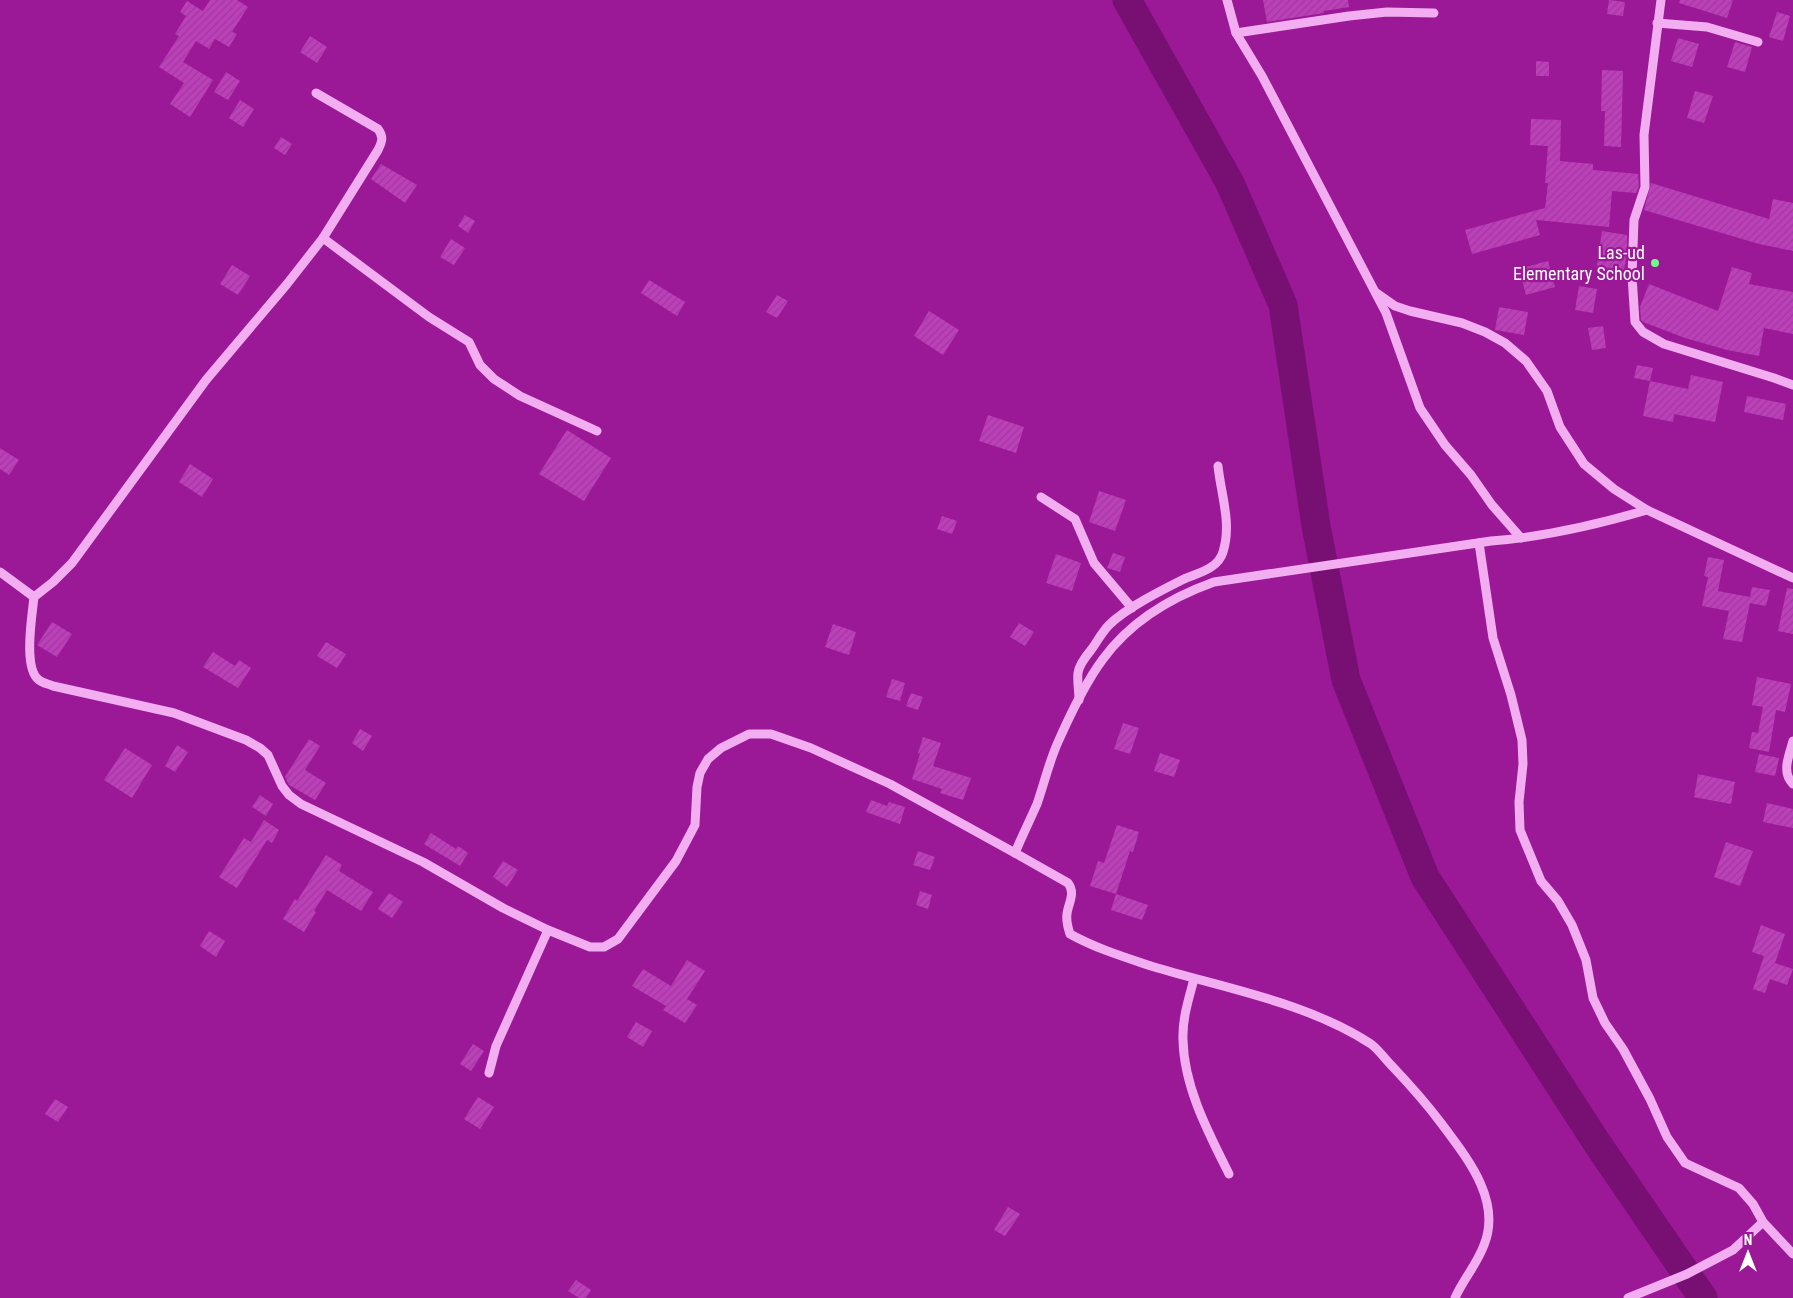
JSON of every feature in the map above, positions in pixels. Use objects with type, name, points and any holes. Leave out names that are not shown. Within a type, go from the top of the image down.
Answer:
[{"type":"street","points":[[1227,0],[1236,33],[1262,76],[1386,313],[1420,408],[1492,505],[1521,538]]},
{"type":"street","points":[[1661,0],[1644,135],[1645,186],[1634,220],[1632,276],[1634,322],[1643,332],[1664,344],[1774,378],[1793,386]]},
{"type":"street","points":[[1236,33],[1387,12],[1434,13]]},
{"type":"street","points":[[1657,23],[1707,27],[1758,42]]},
{"type":"street","points":[[316,93],[378,129],[381,133],[382,141],[378,150],[323,238],[206,380],[72,563],[34,597],[29,662],[32,672],[39,680],[53,686],[174,713],[246,740],[268,755],[282,786],[289,795],[301,804],[423,862],[503,908],[548,930],[590,947],[604,947],[618,939],[676,861],[695,825],[696,787],[700,773],[708,759],[721,748],[750,734],[771,734],[811,748],[890,784],[1016,852],[1068,883],[1071,887],[1072,896],[1067,914],[1067,925],[1070,934],[1090,944],[1135,961],[1295,1008],[1340,1026],[1373,1045],[1424,1100],[1464,1154],[1486,1195],[1490,1221],[1484,1244],[1455,1298]]},
{"type":"street","points":[[323,238],[430,317],[470,342],[480,365],[494,379],[520,396],[597,431]]},
{"type":"street","points":[[1375,292],[1395,306],[1462,323],[1485,332],[1505,343],[1526,361],[1547,391],[1560,428],[1584,464],[1614,489],[1647,510],[1793,578]]},
{"type":"street","points":[[1079,700],[1078,671],[1086,656],[1109,625],[1132,608],[1217,563],[1223,554],[1227,518],[1218,466]]},
{"type":"street","points":[[1040,497],[1075,519],[1094,563],[1132,608]]},
{"type":"street","points":[[1016,852],[1036,806],[1058,743],[1079,700],[1103,658],[1130,631],[1166,603],[1188,591],[1214,582],[1521,538],[1605,522],[1647,510]]},
{"type":"street","points":[[1479,543],[1493,638],[1511,695],[1522,740],[1523,764],[1519,802],[1520,830],[1541,882],[1558,901],[1572,925],[1586,960],[1593,998],[1605,1023],[1628,1057],[1667,1137],[1685,1163],[1739,1188],[1753,1204],[1763,1222],[1793,1254]]},
{"type":"street","points":[[0,572],[34,597]]},
{"type":"street","points":[[1792,783],[1787,775],[1786,768],[1793,742]]},
{"type":"street","points":[[489,1072],[496,1046],[548,930]]},
{"type":"street","points":[[1194,979],[1185,1018],[1183,1038],[1185,1062],[1201,1117],[1228,1174]]},
{"type":"street","points":[[1628,1298],[1687,1274],[1733,1250],[1763,1222]]},
{"type":"building","points":[[210,0],[237,0],[248,7],[232,32],[237,34],[229,47],[215,39],[209,49],[196,41],[183,62],[213,80],[190,117],[170,104],[184,83],[159,67],[179,36],[175,34],[186,16],[180,12],[187,1],[203,11]]},
{"type":"building","points":[[1263,0],[1348,0],[1349,7],[1267,22]]},
{"type":"building","points":[[1609,0],[1625,2],[1623,16],[1607,14]]},
{"type":"building","points":[[1680,0],[1733,0],[1727,18],[1679,3]]},
{"type":"building","points":[[1777,12],[1790,16],[1783,41],[1769,37]]},
{"type":"building","points":[[310,36],[327,47],[317,63],[300,52]]},
{"type":"building","points":[[1678,38],[1699,44],[1692,67],[1671,61]]},
{"type":"building","points":[[1735,42],[1752,47],[1745,72],[1727,67]]},
{"type":"building","points":[[1536,61],[1549,62],[1549,76],[1536,76]]},
{"type":"building","points":[[1602,70],[1623,71],[1621,147],[1604,146],[1605,111],[1601,111]]},
{"type":"building","points":[[226,72],[240,81],[228,100],[214,92]]},
{"type":"building","points":[[1695,91],[1713,96],[1704,123],[1687,118]]},
{"type":"building","points":[[240,100],[254,109],[243,127],[229,118]]},
{"type":"building","points":[[1531,119],[1561,120],[1560,161],[1593,164],[1593,170],[1638,174],[1639,186],[1636,193],[1612,191],[1609,227],[1536,220],[1540,235],[1472,254],[1465,230],[1545,208],[1548,183],[1545,183],[1548,146],[1530,145]]},
{"type":"building","points":[[281,137],[292,144],[285,155],[274,148]]},
{"type":"building","points":[[381,164],[417,185],[405,203],[371,179]]},
{"type":"building","points":[[1651,183],[1769,219],[1773,199],[1793,203],[1793,251],[1759,244],[1644,210]]},
{"type":"building","points":[[465,215],[475,221],[468,233],[458,226]]},
{"type":"building","points":[[1602,231],[1627,235],[1627,254],[1623,276],[1596,271]]},
{"type":"building","points":[[451,239],[465,248],[454,265],[440,257]]},
{"type":"building","points":[[1548,261],[1555,287],[1526,295],[1519,269]]},
{"type":"building","points":[[232,265],[250,276],[238,295],[220,284]]},
{"type":"building","points":[[1732,267],[1752,273],[1749,284],[1793,292],[1793,334],[1764,328],[1759,356],[1727,350],[1685,338],[1641,320],[1640,307],[1649,284],[1718,311]]},
{"type":"building","points":[[649,280],[685,302],[677,316],[641,293]]},
{"type":"building","points":[[1579,286],[1597,289],[1593,313],[1575,310]]},
{"type":"building","points":[[777,295],[788,301],[777,318],[766,312]]},
{"type":"building","points":[[1499,307],[1528,312],[1524,335],[1495,330]]},
{"type":"building","points":[[929,311],[959,330],[943,355],[914,336]]},
{"type":"building","points":[[1603,326],[1606,348],[1592,350],[1588,328]]},
{"type":"building","points":[[1637,365],[1653,368],[1650,381],[1634,378]]},
{"type":"building","points":[[1691,375],[1723,382],[1715,422],[1674,414],[1673,422],[1643,416],[1650,381],[1688,389]]},
{"type":"building","points":[[1747,396],[1786,404],[1783,420],[1744,412]]},
{"type":"building","points":[[988,415],[1024,427],[1016,453],[979,441]]},
{"type":"building","points":[[567,430],[611,458],[584,501],[539,474]]},
{"type":"building","points":[[0,448],[19,460],[9,475],[0,469]]},
{"type":"building","points":[[190,464],[213,479],[202,497],[179,482]]},
{"type":"building","points":[[1099,491],[1126,500],[1115,531],[1089,522]]},
{"type":"building","points":[[942,516],[957,521],[952,534],[937,529]]},
{"type":"building","points":[[1113,553],[1125,557],[1120,572],[1107,568]]},
{"type":"building","points":[[1056,554],[1081,563],[1072,591],[1046,583]]},
{"type":"building","points":[[1708,557],[1724,560],[1718,591],[1750,597],[1752,587],[1770,590],[1766,606],[1750,603],[1742,642],[1723,639],[1729,611],[1702,606],[1708,577],[1704,576]]},
{"type":"building","points":[[1787,588],[1793,589],[1793,634],[1778,631]]},
{"type":"building","points":[[52,622],[72,634],[57,657],[37,645]]},
{"type":"building","points":[[1019,623],[1034,632],[1025,646],[1010,637]]},
{"type":"building","points":[[833,624],[856,632],[849,655],[825,647]]},
{"type":"building","points":[[326,642],[346,654],[337,668],[317,656]]},
{"type":"building","points":[[213,652],[235,666],[239,660],[251,668],[238,688],[203,667]]},
{"type":"building","points":[[1757,677],[1791,684],[1785,712],[1776,710],[1769,752],[1749,748],[1752,732],[1758,733],[1763,707],[1752,705]]},
{"type":"building","points":[[892,679],[905,683],[900,701],[886,697]]},
{"type":"building","points":[[911,693],[923,697],[918,710],[906,706]]},
{"type":"building","points":[[1123,723],[1139,728],[1130,754],[1114,749]]},
{"type":"building","points":[[360,729],[372,736],[363,751],[352,743]]},
{"type":"building","points":[[923,737],[941,743],[933,766],[971,778],[963,800],[940,793],[942,789],[912,779]]},
{"type":"building","points":[[309,739],[320,746],[305,770],[326,783],[315,800],[289,785],[285,777]]},
{"type":"building","points":[[177,745],[188,752],[175,772],[165,766]]},
{"type":"building","points":[[125,748],[152,765],[132,798],[104,780]]},
{"type":"building","points":[[1160,753],[1180,760],[1174,777],[1154,771]]},
{"type":"building","points":[[1759,754],[1779,758],[1775,776],[1755,772]]},
{"type":"building","points":[[1698,774],[1735,782],[1731,804],[1694,797]]},
{"type":"building","points":[[260,795],[273,804],[266,816],[252,807]]},
{"type":"building","points":[[871,800],[887,806],[889,802],[905,807],[900,824],[866,812]]},
{"type":"building","points":[[1767,803],[1793,809],[1793,828],[1763,822]]},
{"type":"building","points":[[264,820],[279,830],[272,843],[267,840],[237,888],[219,877],[244,838],[251,842]]},
{"type":"building","points":[[1117,825],[1139,832],[1133,852],[1130,851],[1116,894],[1090,886],[1098,861],[1104,863]]},
{"type":"building","points":[[431,833],[456,849],[458,846],[468,853],[460,866],[424,844]]},
{"type":"building","points":[[1726,842],[1753,851],[1740,886],[1714,877]]},
{"type":"building","points":[[918,851],[935,857],[930,870],[913,865]]},
{"type":"building","points":[[326,855],[342,865],[339,871],[373,892],[361,911],[327,890],[304,932],[283,919],[295,899],[297,901]]},
{"type":"building","points":[[503,861],[518,870],[507,887],[493,877]]},
{"type":"building","points":[[920,891],[932,895],[928,909],[916,905]]},
{"type":"building","points":[[389,893],[403,902],[392,918],[378,909]]},
{"type":"building","points":[[1116,894],[1148,905],[1142,920],[1111,910]]},
{"type":"building","points":[[1761,925],[1785,934],[1775,963],[1793,969],[1787,985],[1770,979],[1765,993],[1753,989],[1764,956],[1752,952]]},
{"type":"building","points":[[209,931],[225,941],[216,957],[200,946]]},
{"type":"building","points":[[687,960],[705,971],[687,999],[697,1005],[685,1023],[663,1010],[666,1006],[632,986],[643,969],[671,986]]},
{"type":"building","points":[[636,1022],[652,1031],[643,1047],[627,1037]]},
{"type":"building","points":[[473,1044],[484,1051],[471,1071],[460,1064]]},
{"type":"building","points":[[478,1097],[494,1107],[480,1129],[464,1119]]},
{"type":"building","points":[[55,1099],[68,1107],[58,1122],[45,1114]]},
{"type":"building","points":[[1008,1207],[1020,1214],[1005,1236],[994,1230]]},
{"type":"building","points":[[576,1280],[591,1290],[586,1298],[579,1298],[568,1291]]},
{"type":"waterway","points":[[1127,0],[1230,183],[1283,305],[1316,526],[1346,680],[1425,877],[1597,1143],[1703,1298]]},
{"type":"place","name":"Las-ud Elementary School","points":[[1655,263]]}]
